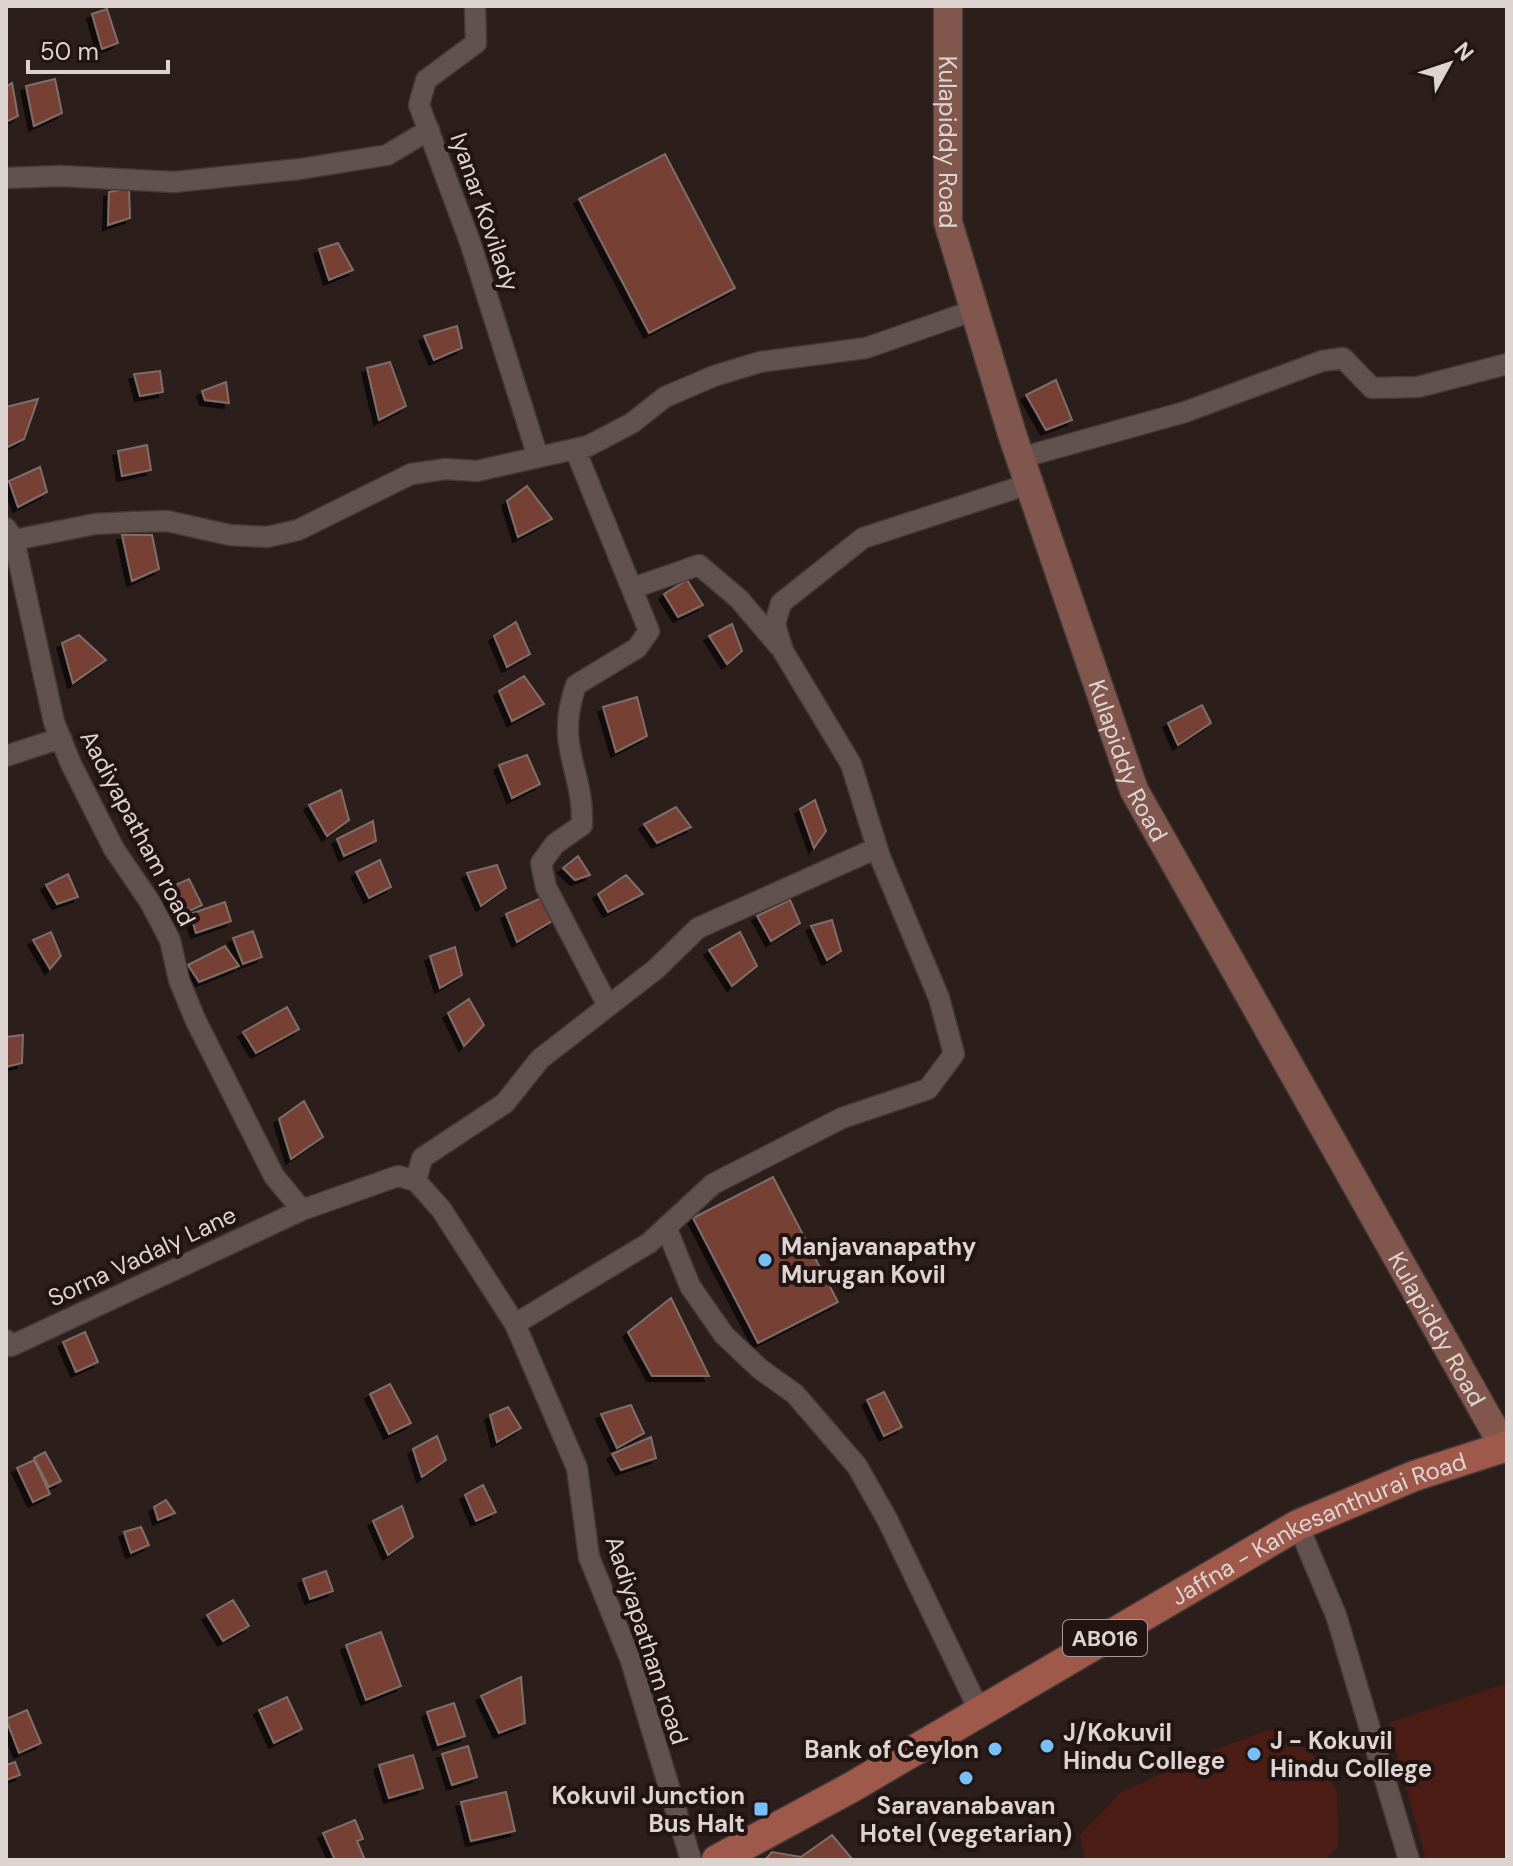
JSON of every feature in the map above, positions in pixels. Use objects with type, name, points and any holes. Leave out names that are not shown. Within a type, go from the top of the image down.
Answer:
[{"type":"main road","name":"Kulapiddy Road","points":[[948,6],[948,222],[1025,471],[1134,790],[1506,1446]]},
{"type":"main road","name":"Jaffna - Kankesanthurai Road","points":[[717,1860],[852,1787],[1298,1525],[1414,1476],[1506,1446]]},
{"type":"street","name":"Iyanar Kovilady","points":[[475,6],[476,43],[426,80],[419,105],[470,242],[538,457]]},
{"type":"street","points":[[6,178],[61,176],[174,182],[300,169],[387,155],[429,130]]},
{"type":"street","points":[[10,534],[95,524],[167,521],[230,535],[267,537],[298,530],[411,474],[446,469],[477,471],[575,449],[632,423],[665,397],[714,376],[760,362],[866,348],[975,310]]},
{"type":"street","points":[[783,651],[775,624],[781,603],[863,538],[1025,471],[1322,361],[1343,358],[1372,388],[1418,387],[1507,364]]},
{"type":"street","points":[[575,449],[649,631],[637,648],[576,685],[566,736],[583,801],[582,825],[555,844],[541,863],[546,887],[608,1006]]},
{"type":"street","name":"Aadiyapatham road","points":[[10,534],[61,738],[114,849],[150,902],[170,940],[179,980],[195,1019],[274,1176],[302,1210]]},
{"type":"street","points":[[515,1324],[649,1243],[713,1184],[842,1118],[928,1089],[954,1054],[939,998],[877,848],[851,764],[783,651],[739,599],[699,565],[633,588]]},
{"type":"street","points":[[6,756],[61,738]]},
{"type":"street","points":[[302,1210],[398,1176],[416,1181],[422,1158],[505,1103],[540,1059],[656,969],[698,928],[877,848]]},
{"type":"street","name":"Aadiyapatham road","points":[[416,1181],[441,1209],[515,1324],[577,1468],[589,1557],[631,1661],[671,1802],[691,1860]]},
{"type":"street","name":"Sorna Vadaly Lane","points":[[6,1340],[11,1346],[302,1210]]},
{"type":"street","points":[[666,1227],[690,1286],[724,1335],[760,1369],[795,1394],[857,1466],[887,1519],[980,1712]]},
{"type":"street","points":[[1298,1525],[1336,1615],[1409,1860]]},
{"type":"shaded area","points":[[1507,1683],[1507,1860],[1426,1860],[1388,1723]]},
{"type":"shaded area","points":[[1271,1729],[1310,1751],[1337,1791],[1338,1847],[1325,1860],[1085,1860],[1080,1835],[1120,1793],[1201,1755]]},
{"type":"building","points":[[107,9],[118,43],[102,49],[92,14]]},
{"type":"building","points":[[55,79],[62,113],[34,126],[26,86]]},
{"type":"building","points":[[12,83],[18,116],[6,122],[6,87]]},
{"type":"building","points":[[665,154],[735,288],[649,333],[579,199]]},
{"type":"building","points":[[129,188],[130,218],[108,225],[109,192]]},
{"type":"building","points":[[338,243],[353,270],[329,280],[319,249]]},
{"type":"building","points":[[457,326],[462,348],[434,360],[424,336]]},
{"type":"building","points":[[390,362],[406,406],[379,420],[367,368]]},
{"type":"building","points":[[160,371],[163,392],[140,396],[134,374]]},
{"type":"building","points":[[1056,380],[1072,420],[1046,430],[1026,395]]},
{"type":"building","points":[[226,382],[229,403],[205,400],[202,391]]},
{"type":"building","points":[[38,399],[24,439],[6,448],[6,407]]},
{"type":"building","points":[[147,445],[151,470],[122,476],[118,451]]},
{"type":"building","points":[[40,467],[47,492],[18,507],[9,481]]},
{"type":"building","points":[[527,486],[552,519],[518,537],[507,501]]},
{"type":"building","points":[[122,535],[152,535],[159,569],[132,581]]},
{"type":"building","points":[[687,580],[703,605],[678,617],[664,594]]},
{"type":"building","points":[[516,622],[530,654],[507,667],[494,636]]},
{"type":"building","points":[[732,624],[742,651],[727,664],[709,636]]},
{"type":"building","points":[[79,635],[106,660],[73,683],[62,643]]},
{"type":"building","points":[[524,676],[544,704],[512,721],[499,691]]},
{"type":"building","points":[[637,697],[647,736],[616,752],[603,707]]},
{"type":"building","points":[[1202,705],[1211,723],[1178,745],[1168,723]]},
{"type":"building","points":[[527,755],[540,784],[512,798],[499,765]]},
{"type":"building","points":[[341,790],[349,820],[327,836],[309,805]]},
{"type":"building","points":[[815,800],[826,831],[814,848],[800,809]]},
{"type":"building","points":[[676,807],[691,827],[657,843],[644,824]]},
{"type":"building","points":[[373,821],[376,841],[344,856],[337,839]]},
{"type":"building","points":[[578,856],[590,875],[575,880],[563,868]]},
{"type":"building","points":[[380,860],[391,887],[369,898],[356,872]]},
{"type":"building","points":[[497,865],[506,888],[481,906],[467,873]]},
{"type":"building","points":[[68,874],[78,897],[57,904],[46,885]]},
{"type":"building","points":[[626,875],[643,894],[608,912],[598,894]]},
{"type":"building","points":[[189,879],[202,905],[177,917],[164,890]]},
{"type":"building","points":[[541,898],[552,921],[517,942],[506,914]]},
{"type":"building","points":[[790,900],[800,923],[771,941],[757,916]]},
{"type":"building","points":[[225,902],[231,921],[196,933],[190,914]]},
{"type":"building","points":[[832,920],[841,951],[827,960],[811,926]]},
{"type":"building","points":[[253,931],[262,957],[243,964],[233,938]]},
{"type":"building","points":[[51,932],[61,956],[50,969],[33,940]]},
{"type":"building","points":[[740,932],[757,966],[732,986],[709,950]]},
{"type":"building","points":[[225,946],[239,966],[199,982],[188,965]]},
{"type":"building","points":[[455,947],[462,975],[440,988],[430,956]]},
{"type":"building","points":[[469,999],[484,1025],[464,1046],[448,1013]]},
{"type":"building","points":[[287,1007],[299,1029],[256,1053],[243,1032]]},
{"type":"building","points":[[23,1035],[22,1063],[6,1067],[6,1037]]},
{"type":"building","points":[[304,1101],[323,1137],[291,1159],[279,1119]]},
{"type":"building","name":"Manjavanapathy Murugan Kovil","points":[[773,1177],[838,1302],[758,1343],[693,1218]]},
{"type":"building","points":[[671,1298],[709,1376],[652,1376],[628,1332]]},
{"type":"building","points":[[85,1332],[98,1362],[76,1372],[63,1342]]},
{"type":"building","points":[[390,1384],[411,1423],[389,1434],[370,1394]]},
{"type":"building","points":[[884,1392],[902,1427],[884,1436],[867,1400]]},
{"type":"building","points":[[631,1405],[644,1433],[617,1448],[601,1414]]},
{"type":"building","points":[[508,1407],[521,1428],[497,1442],[490,1415]]},
{"type":"building","points":[[437,1436],[446,1460],[422,1477],[413,1449]]},
{"type":"building","points":[[651,1437],[656,1458],[621,1470],[612,1454]]},
{"type":"building","points":[[45,1452],[61,1481],[49,1487],[34,1458]]},
{"type":"building","points":[[34,1460],[50,1494],[33,1502],[17,1468]]},
{"type":"building","points":[[483,1485],[496,1512],[476,1521],[465,1495]]},
{"type":"building","points":[[166,1500],[175,1513],[158,1520],[154,1507]]},
{"type":"building","points":[[402,1506],[413,1537],[388,1555],[373,1521]]},
{"type":"building","points":[[141,1527],[149,1545],[131,1553],[124,1532]]},
{"type":"building","points":[[326,1571],[333,1591],[310,1599],[303,1579]]},
{"type":"building","points":[[233,1600],[249,1626],[223,1641],[207,1615]]},
{"type":"building","points":[[381,1632],[401,1686],[366,1700],[346,1645]]},
{"type":"building","points":[[521,1677],[525,1723],[499,1733],[481,1696]]},
{"type":"building","points":[[287,1697],[302,1729],[274,1743],[259,1710]]},
{"type":"building","points":[[454,1703],[465,1736],[438,1745],[427,1712]]},
{"type":"building","points":[[27,1710],[41,1743],[19,1753],[6,1719]]},
{"type":"building","points":[[468,1746],[477,1777],[452,1785],[442,1754]]},
{"type":"building","points":[[413,1755],[423,1788],[389,1798],[379,1765]]},
{"type":"building","points":[[15,1762],[20,1775],[6,1780],[6,1765]]},
{"type":"building","points":[[506,1792],[515,1831],[471,1841],[461,1802]]},
{"type":"building","points":[[355,1820],[363,1839],[357,1841],[365,1860],[335,1860],[323,1833]]},
{"type":"building","points":[[832,1835],[853,1860],[765,1860],[772,1852],[801,1857]]},
{"type":"place","name":"Manjavanapathy Murugan Kovil","points":[[765,1260]]},
{"type":"place","name":"J/Kokuvil Hindu College","points":[[1047,1746]]},
{"type":"place","name":"Bank of Ceylon","points":[[995,1749]]},
{"type":"place","name":"J - Kokuvil Hindu College","points":[[1254,1754]]},
{"type":"place","name":"Saravanabavan Hotel (vegetarian)","points":[[966,1778]]},
{"type":"place","name":"Kokuvil Junction Bus Halt","points":[[761,1809]]}]
